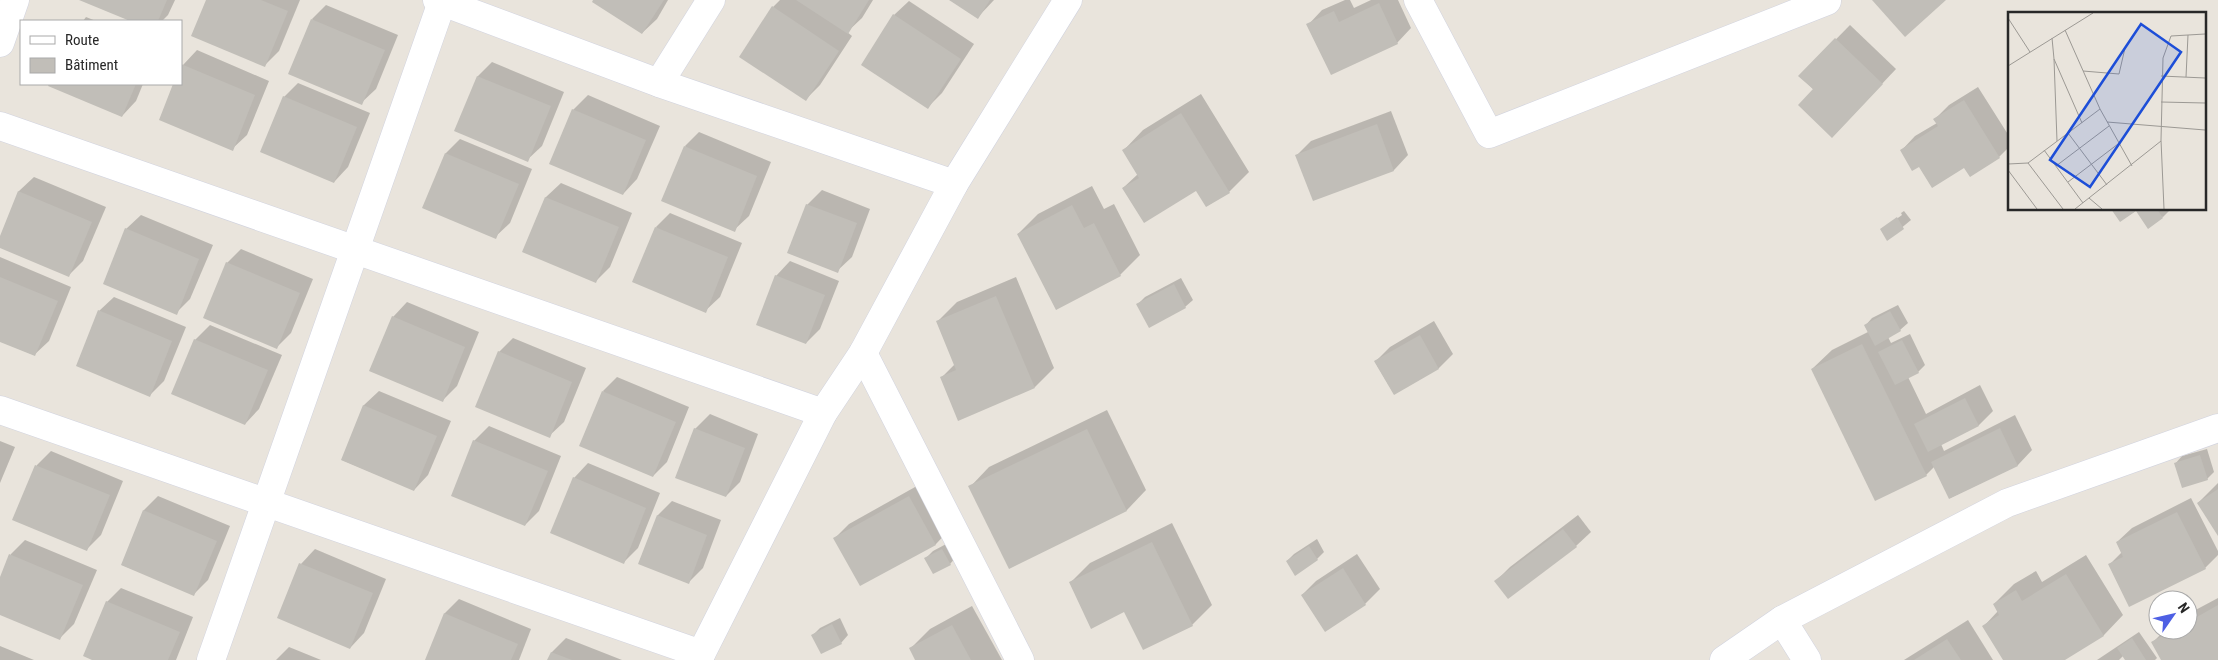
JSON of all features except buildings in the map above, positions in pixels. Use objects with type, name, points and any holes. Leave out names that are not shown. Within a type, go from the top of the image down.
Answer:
[{"type":"street","points":[[0,43],[15,0]]},
{"type":"street","points":[[658,83],[711,0]]},
{"type":"street","points":[[0,410],[266,502],[699,657],[823,413],[863,353],[954,184],[1068,0]]},
{"type":"street","points":[[1418,0],[1489,134],[1827,1]]},
{"type":"street","points":[[211,660],[440,1],[658,83],[954,184]]},
{"type":"street","points":[[0,126],[823,413]]},
{"type":"street","points":[[863,353],[1020,660]]},
{"type":"street","points":[[1724,660],[1782,620],[2007,502],[2218,428]]},
{"type":"street","points":[[1782,620],[1807,660]]}]
